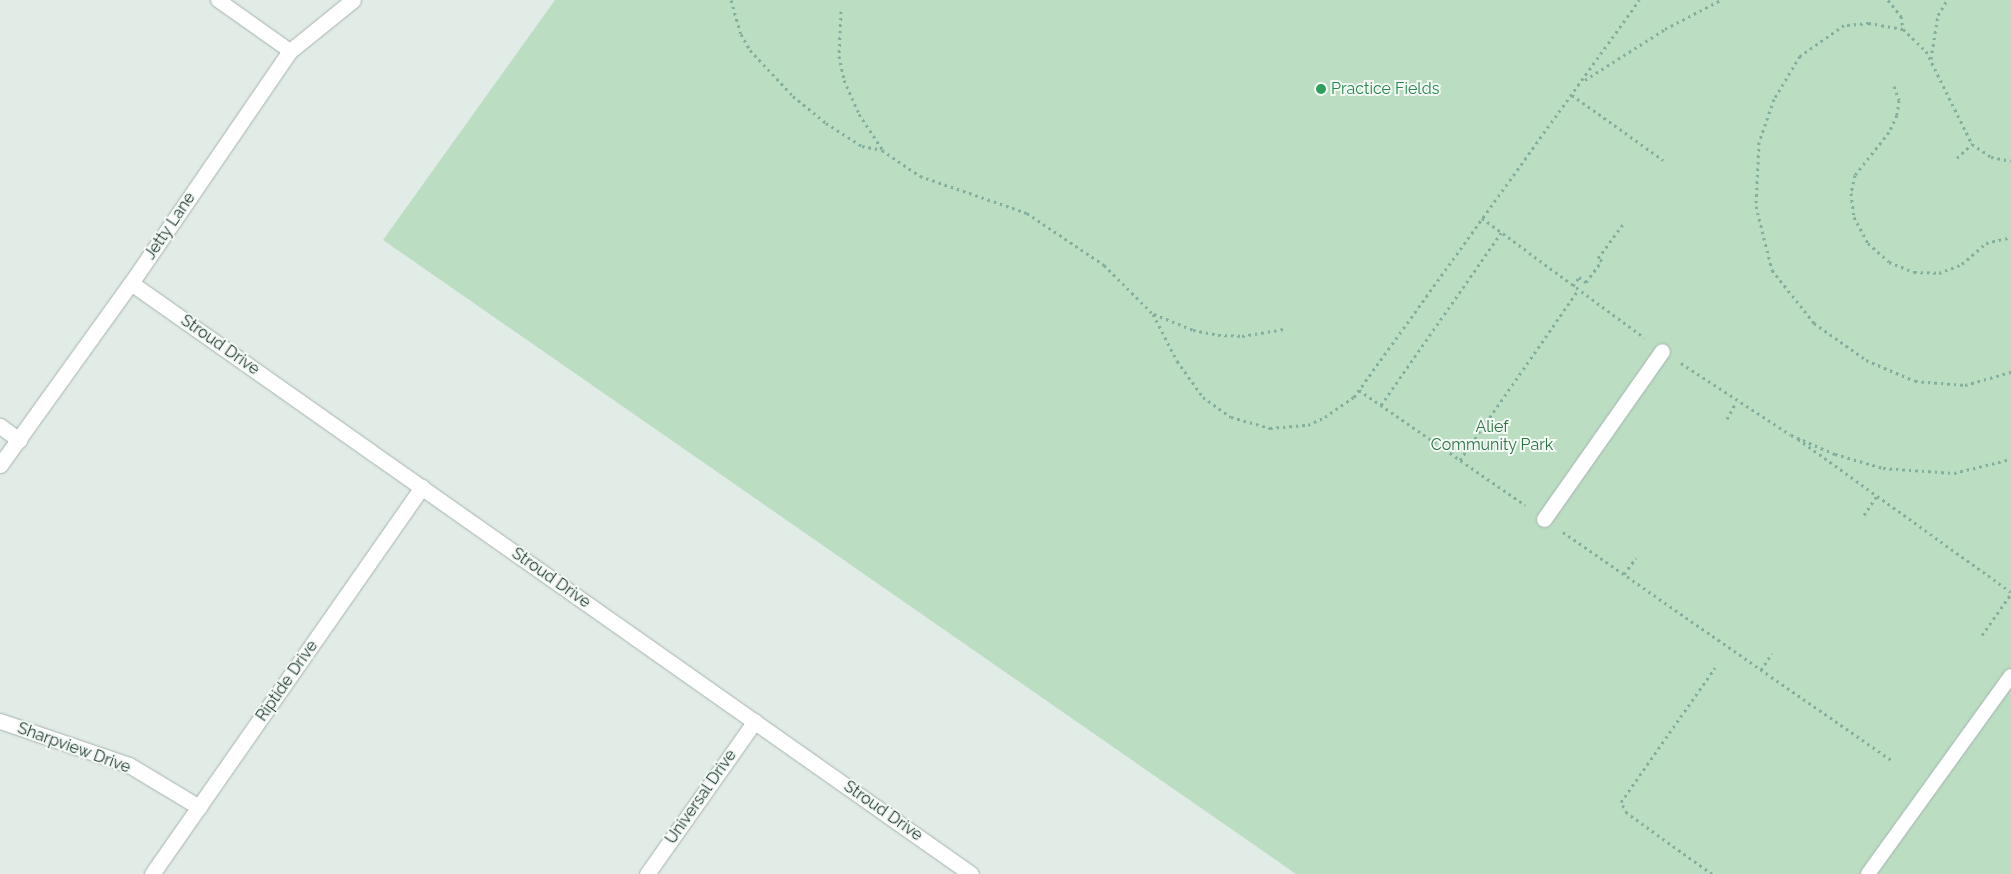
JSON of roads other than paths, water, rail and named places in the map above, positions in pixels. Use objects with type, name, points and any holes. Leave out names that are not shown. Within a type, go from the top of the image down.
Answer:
[{"type":"street","name":"Jetty Lane","points":[[0,464],[131,282],[290,51],[353,0]]},
{"type":"street","name":"Stroud Drive","points":[[131,282],[971,874]]},
{"type":"street","points":[[1544,518],[1662,351]]},
{"type":"street","points":[[0,426],[19,440]]},
{"type":"street","name":"Riptide Drive","points":[[152,874],[422,487]]},
{"type":"street","name":"Sharpview Drive","points":[[0,721],[129,765],[199,807]]},
{"type":"street","name":"Universal Drive","points":[[647,874],[755,721]]},
{"type":"lane","points":[[218,0],[290,51]]},
{"type":"lane","points":[[1868,874],[2011,676]]},
{"type":"place","name":"Practice Fields","points":[[1321,89]]},
{"type":"park label","name":"Alief Community Park","points":[[1492,436]]}]
